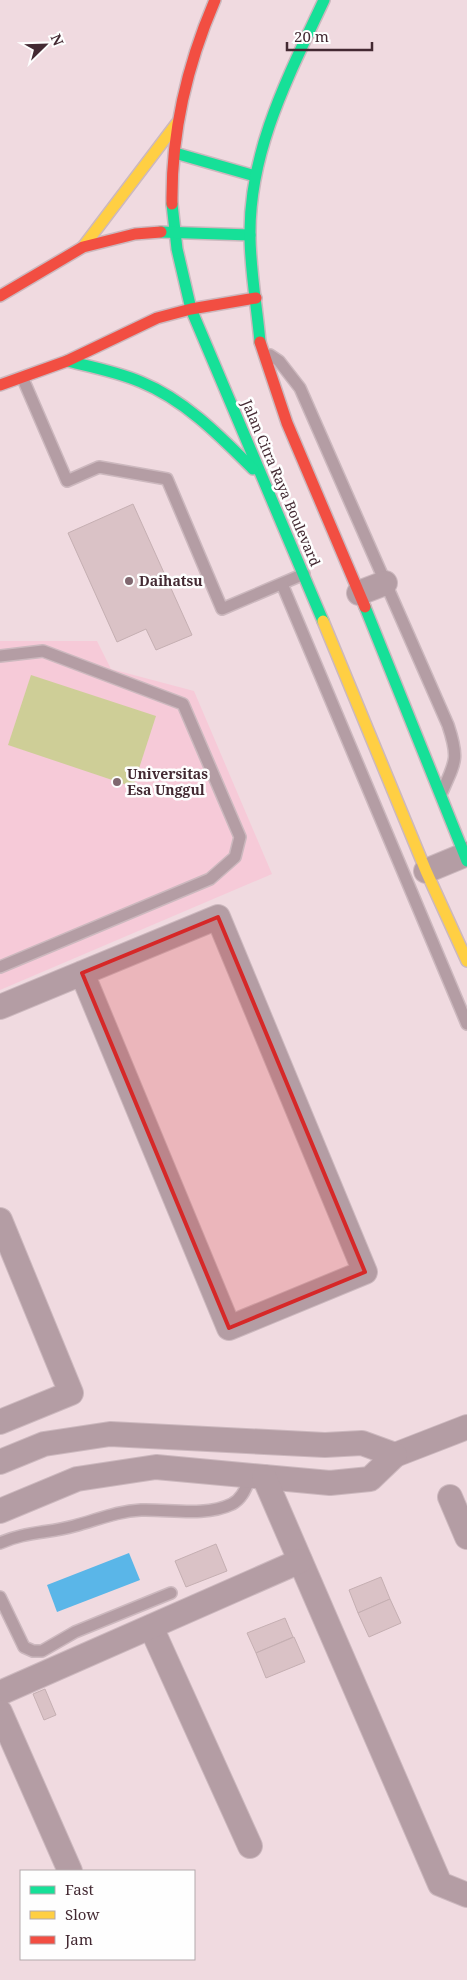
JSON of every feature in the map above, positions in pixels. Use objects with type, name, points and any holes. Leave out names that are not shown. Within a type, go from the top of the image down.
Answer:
[{"type":"main road","name":"Jalan Citra Raya Boulevard","points":[[215,0],[188,77],[177,123],[172,190],[175,231],[191,309],[377,749],[426,870],[456,960]]},
{"type":"main road","name":"Jalan Citra Raya Boulevard","points":[[324,0],[285,84],[265,135],[255,176],[250,235],[261,348],[287,423],[442,794],[466,857]]},
{"type":"main road","points":[[83,247],[177,123]]},
{"type":"main road","points":[[175,153],[255,176]]},
{"type":"main road","points":[[0,296],[83,247],[135,234],[175,231],[250,235]]},
{"type":"main road","points":[[0,386],[68,361],[157,318],[191,309],[256,298]]},
{"type":"main road","points":[[68,361],[147,384],[180,402],[219,434],[263,479]]},
{"type":"street","points":[[359,593],[384,583]]},
{"type":"street","points":[[426,870],[466,857]]},
{"type":"street","points":[[0,1007],[82,973],[218,917],[365,1272],[229,1328],[82,973]]},
{"type":"street","points":[[0,1220],[71,1393],[0,1422]]},
{"type":"street","points":[[0,1510],[77,1479],[156,1467],[330,1483],[370,1479],[395,1455],[467,1427]]},
{"type":"street","points":[[0,1462],[44,1444],[110,1434],[325,1445],[362,1443],[395,1455]]},
{"type":"street","points":[[258,1477],[300,1560],[440,1884],[467,1895]]},
{"type":"street","points":[[450,1497],[467,1537]]},
{"type":"street","points":[[0,1693],[300,1560]]},
{"type":"street","points":[[151,1626],[250,1846]]},
{"type":"street","points":[[0,1712],[70,1870]]},
{"type":"lane","points":[[261,348],[278,361],[300,388],[448,725],[456,749],[455,762],[442,794]]},
{"type":"lane","points":[[23,379],[67,481],[99,467],[167,479],[222,608],[304,574]]},
{"type":"lane","points":[[282,584],[355,757],[456,960],[467,1024]]},
{"type":"lane","points":[[293,610],[316,603]]},
{"type":"lane","points":[[0,656],[43,651],[183,704],[240,837],[235,857],[210,878],[0,967]]},
{"type":"lane","points":[[355,757],[377,749]]},
{"type":"lane","points":[[0,1543],[16,1535],[73,1526],[116,1513],[140,1510],[204,1510],[232,1504],[258,1477]]},
{"type":"lane","points":[[0,1597],[24,1648],[42,1651],[75,1632],[170,1593]]},
{"type":"highlighted area","points":[[218,917],[365,1272],[229,1328],[82,973]]},
{"type":"shaded area","name":"Universitas Esa Unggul","points":[[0,641],[97,641],[111,669],[194,691],[272,874],[0,990]]},
{"type":"green space","points":[[31,675],[156,716],[133,787],[8,745]]},
{"type":"water","points":[[129,1553],[140,1580],[57,1612],[47,1585]]},
{"type":"building","name":"Daihatsu","points":[[133,504],[192,635],[156,650],[146,629],[117,642],[68,533]]},
{"type":"building","points":[[216,1544],[227,1571],[186,1587],[175,1561]]},
{"type":"building","points":[[381,1577],[390,1599],[358,1613],[349,1590]]},
{"type":"building","points":[[390,1599],[401,1623],[369,1637],[358,1613]]},
{"type":"building","points":[[285,1618],[293,1637],[256,1653],[247,1633]]},
{"type":"building","points":[[294,1637],[305,1662],[266,1678],[256,1653]]},
{"type":"building","points":[[45,1689],[56,1715],[44,1720],[33,1694]]},
{"type":"traffic: fast","points":[[260,342],[250,248],[251,204],[256,173],[264,143],[285,85],[324,0]]},
{"type":"traffic: fast","points":[[175,153],[255,176]]},
{"type":"traffic: fast","points":[[172,204],[177,249],[191,309],[323,621]]},
{"type":"traffic: fast","points":[[161,232],[250,235]]},
{"type":"traffic: fast","points":[[67,361],[123,375],[157,390],[201,420],[253,469]]},
{"type":"traffic: fast","points":[[365,607],[467,861]]},
{"type":"traffic: slow","points":[[83,247],[177,123]]},
{"type":"traffic: slow","points":[[323,621],[426,871],[467,961]]},
{"type":"traffic: jam","points":[[172,204],[174,151],[183,100],[196,49],[215,0]]},
{"type":"traffic: jam","points":[[0,296],[83,247],[135,234],[161,232]]},
{"type":"traffic: jam","points":[[0,385],[67,361],[157,318],[191,309],[256,298]]},
{"type":"traffic: jam","points":[[260,342],[287,423],[365,607]]},
{"type":"place","name":"Daihatsu","points":[[129,581]]},
{"type":"place","name":"Universitas Esa Unggul","points":[[117,782]]}]
